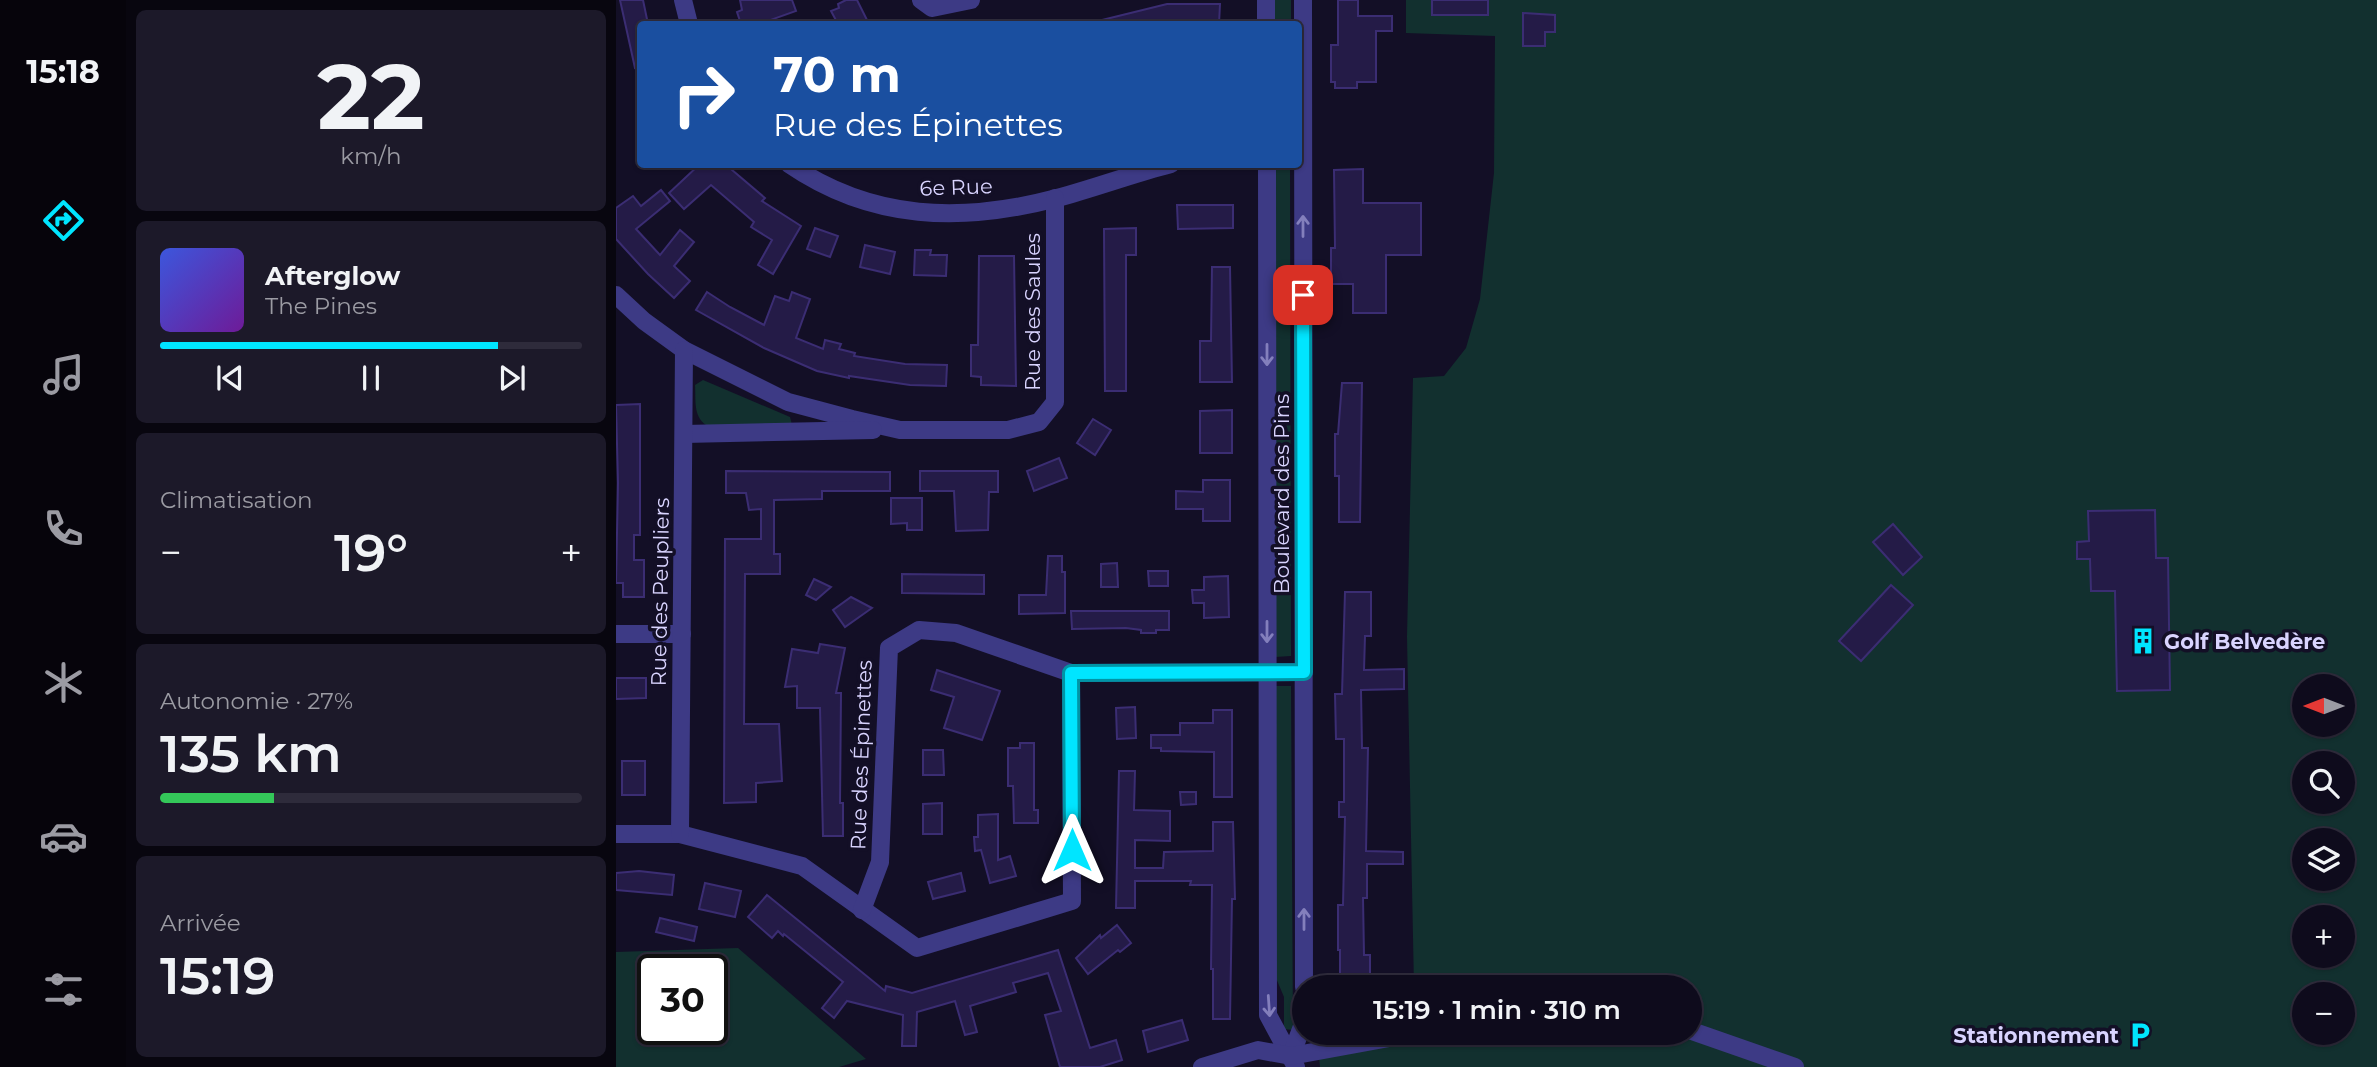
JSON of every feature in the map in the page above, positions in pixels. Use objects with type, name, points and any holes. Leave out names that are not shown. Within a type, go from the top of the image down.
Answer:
[{"type":"street","points":[[683,0],[688,21]]},
{"type":"street","points":[[921,0],[932,8],[971,0]]},
{"type":"street","points":[[1266,0],[1266,21]]},
{"type":"street","name":"Boulevard des Pins","points":[[1302,67],[1303,0]]},
{"type":"street","name":"6e Rue","points":[[795,168],[813,181],[853,199],[920,213],[957,213],[1004,208],[1055,198],[1157,168]]},
{"type":"street","name":"Boulevard des Pins","points":[[1267,168],[1268,1015],[1289,1063]]},
{"type":"street","name":"Boulevard des Pins","points":[[1301,168],[1304,975]]},
{"type":"street","name":"Rue des Saules","points":[[616,295],[644,321],[684,350],[788,402],[900,430],[1008,430],[1038,422],[1055,401],[1055,198]]},
{"type":"street","name":"Rue des Peupliers","points":[[680,834],[684,350]]},
{"type":"street","points":[[684,433],[900,430]]},
{"type":"street","name":"Rue des Épinettes","points":[[862,910],[880,862],[889,648],[919,630],[956,633],[1071,673],[1304,672]]},
{"type":"street","points":[[616,634],[682,634]]},
{"type":"street","points":[[616,834],[680,834],[802,866],[917,948],[1072,901],[1071,673]]},
{"type":"street","points":[[1702,1035],[1795,1067]]},
{"type":"street","points":[[1289,1063],[1295,1045]]},
{"type":"street","points":[[1202,1067],[1258,1050],[1289,1063],[1366,1045]]},
{"type":"green space","points":[[1274,0],[1291,0],[1291,21],[1274,21]]},
{"type":"green space","points":[[1406,0],[2377,0],[2377,1067],[1320,1067],[1318,1045],[1702,1045],[1702,975],[1414,975],[1407,637],[1413,378],[1444,376],[1466,348],[1480,299],[1494,173],[1495,36],[1406,33]]},
{"type":"green space","points":[[1274,168],[1290,168],[1291,656],[1275,657]]},
{"type":"green space","points":[[703,380],[790,417],[792,425],[706,425],[699,417],[695,402],[695,385]]},
{"type":"green space","points":[[1274,686],[1291,686],[1292,1030],[1284,1029],[1284,997],[1276,978]]},
{"type":"green space","points":[[738,948],[866,1059],[839,1067],[616,1067],[616,952]]},
{"type":"building","points":[[620,0],[643,0],[647,21],[637,21],[635,68]]},
{"type":"building","points":[[740,0],[792,0],[796,11],[768,21],[740,21],[737,12],[742,10]]},
{"type":"building","points":[[846,0],[857,0],[868,21],[836,21],[831,11],[839,8],[838,4]]},
{"type":"building","points":[[1338,0],[1358,0],[1358,16],[1392,16],[1392,31],[1376,31],[1376,82],[1357,82],[1357,88],[1335,88],[1335,82],[1331,82],[1331,45],[1338,45]]},
{"type":"building","points":[[1432,0],[1488,0],[1488,15],[1432,15]]},
{"type":"building","points":[[1167,4],[1220,4],[1219,21],[1102,20]]},
{"type":"building","points":[[1523,13],[1555,15],[1555,32],[1545,32],[1545,46],[1523,46]]},
{"type":"building","points":[[696,168],[730,168],[765,198],[762,201],[801,226],[773,274],[758,265],[772,240],[751,227],[754,222],[711,185],[684,209],[669,193]]},
{"type":"building","points":[[1363,169],[1363,203],[1421,203],[1421,255],[1386,255],[1386,313],[1353,313],[1353,284],[1331,284],[1331,248],[1335,248],[1334,170]]},
{"type":"building","points":[[661,190],[670,201],[636,229],[660,255],[680,230],[694,242],[674,266],[690,281],[674,298],[616,239],[616,208],[633,196],[641,206]]},
{"type":"building","points":[[1177,205],[1233,205],[1233,228],[1178,229]]},
{"type":"building","points":[[815,228],[838,236],[830,257],[807,249]]},
{"type":"building","points":[[1136,228],[1136,255],[1126,255],[1126,391],[1105,391],[1104,229]]},
{"type":"building","points":[[865,245],[895,252],[890,274],[860,267]]},
{"type":"building","points":[[915,250],[931,250],[930,255],[947,255],[946,276],[914,275]]},
{"type":"building","points":[[979,256],[1014,256],[1016,386],[981,385],[981,377],[971,376],[971,345],[978,345]]},
{"type":"building","points":[[1212,267],[1230,267],[1232,382],[1200,382],[1200,341],[1211,341]]},
{"type":"building","points":[[707,292],[764,325],[775,296],[789,301],[792,292],[810,299],[796,338],[823,349],[825,340],[841,344],[839,349],[855,353],[854,356],[905,364],[947,365],[946,386],[849,378],[817,371],[764,348],[696,310]]},
{"type":"building","points":[[1342,383],[1362,383],[1360,522],[1339,522],[1335,434],[1338,434]]},
{"type":"building","points":[[640,404],[640,535],[634,535],[634,560],[644,560],[644,597],[623,597],[623,583],[616,583],[616,405]]},
{"type":"building","points":[[1232,410],[1232,453],[1200,453],[1200,411]]},
{"type":"building","points":[[1093,419],[1111,430],[1095,455],[1077,443]]},
{"type":"building","points":[[1059,458],[1067,478],[1034,491],[1027,471]]},
{"type":"building","points":[[726,471],[890,472],[890,491],[822,491],[822,499],[774,500],[774,554],[780,554],[780,574],[745,574],[744,724],[779,724],[782,781],[756,783],[756,802],[724,803],[725,539],[761,539],[761,509],[749,510],[746,493],[726,493]]},
{"type":"building","points":[[920,471],[998,471],[998,492],[989,492],[988,530],[956,531],[954,491],[920,491]]},
{"type":"building","points":[[1203,480],[1230,480],[1230,521],[1203,521],[1203,509],[1176,509],[1176,491],[1203,492]]},
{"type":"building","points":[[891,498],[922,498],[922,530],[907,530],[907,523],[891,524]]},
{"type":"building","name":"Golf Belvedère","points":[[2155,510],[2156,558],[2168,558],[2170,690],[2117,691],[2115,591],[2091,591],[2090,559],[2077,559],[2077,542],[2089,541],[2088,511]]},
{"type":"building","points":[[1893,524],[1922,557],[1903,575],[1873,542]]},
{"type":"building","points":[[1048,556],[1062,556],[1062,572],[1065,572],[1065,613],[1019,614],[1019,595],[1046,595]]},
{"type":"building","points":[[1117,563],[1118,587],[1101,587],[1101,564]]},
{"type":"building","points":[[1148,571],[1168,571],[1168,586],[1149,586]]},
{"type":"building","points":[[902,574],[984,575],[984,594],[902,593]]},
{"type":"building","points":[[1228,576],[1229,617],[1204,618],[1204,603],[1193,603],[1192,590],[1204,590],[1204,577]]},
{"type":"building","points":[[814,579],[831,587],[816,600],[806,595]]},
{"type":"building","points":[[1891,585],[1913,605],[1861,661],[1839,641]]},
{"type":"building","points":[[1345,592],[1371,592],[1371,636],[1365,636],[1364,670],[1404,669],[1404,689],[1361,690],[1362,748],[1368,748],[1366,851],[1403,852],[1403,864],[1367,864],[1367,898],[1363,898],[1364,955],[1370,955],[1370,975],[1340,975],[1338,905],[1343,905],[1345,817],[1339,817],[1339,802],[1344,802],[1344,739],[1336,739],[1335,694],[1342,694]]},
{"type":"building","points":[[851,597],[872,608],[845,627],[833,610]]},
{"type":"building","points":[[1071,611],[1169,611],[1169,630],[1141,633],[1141,630],[1126,628],[1072,629]]},
{"type":"building","points":[[820,644],[845,648],[836,693],[841,693],[840,803],[843,803],[843,836],[823,836],[820,708],[797,708],[797,686],[785,687],[792,649],[818,653]]},
{"type":"building","points":[[937,670],[1000,691],[982,740],[944,728],[954,697],[931,690]]},
{"type":"building","points":[[616,678],[646,678],[646,698],[616,699]]},
{"type":"building","points":[[1135,707],[1136,738],[1117,739],[1116,708]]},
{"type":"building","points":[[1213,710],[1232,710],[1232,797],[1214,797],[1214,752],[1161,751],[1161,748],[1151,748],[1151,735],[1180,735],[1180,723],[1213,723]]},
{"type":"building","points":[[1020,743],[1034,743],[1034,810],[1038,810],[1038,823],[1014,823],[1013,786],[1008,786],[1008,748],[1020,748]]},
{"type":"building","points":[[923,750],[943,750],[944,775],[923,775]]},
{"type":"building","points":[[622,761],[645,761],[645,795],[622,795]]},
{"type":"building","points":[[1119,771],[1135,771],[1134,810],[1170,811],[1170,841],[1135,840],[1135,868],[1163,868],[1164,852],[1213,851],[1213,822],[1233,822],[1235,899],[1232,899],[1230,1019],[1213,1019],[1212,885],[1190,885],[1191,881],[1135,881],[1135,908],[1116,908]]},
{"type":"building","points":[[1180,792],[1196,792],[1196,804],[1181,805]]},
{"type":"building","points":[[942,803],[942,834],[923,834],[923,804]]},
{"type":"building","points":[[998,814],[998,860],[1010,856],[1016,876],[990,883],[981,850],[975,851],[974,837],[978,837],[978,815]]},
{"type":"building","points":[[639,871],[674,875],[672,895],[616,890],[616,873]]},
{"type":"building","points":[[961,873],[965,891],[933,899],[928,882]]},
{"type":"building","points":[[705,883],[741,891],[735,917],[699,909]]},
{"type":"building","points":[[767,895],[885,991],[886,986],[912,993],[1058,950],[1090,1048],[1116,1040],[1122,1060],[1100,1067],[1060,1067],[1045,1015],[1061,1011],[1048,973],[1013,983],[1016,992],[970,1006],[977,1032],[965,1035],[955,1001],[917,1012],[916,1046],[902,1046],[903,1015],[847,1001],[834,1018],[822,1008],[843,982],[784,934],[783,936],[778,931],[772,938],[748,917]]},
{"type":"building","points":[[660,918],[697,927],[694,941],[656,932]]},
{"type":"building","points":[[1117,925],[1131,943],[1088,974],[1076,958],[1100,935],[1101,938]]},
{"type":"building","points":[[1182,1020],[1188,1040],[1148,1052],[1143,1031]]},
{"type":"place","name":"Golf Belvedère","points":[[2143,641]]},
{"type":"place","name":"Stationnement","points":[[2140,1035]]},
{"type":"route","points":[[1072,850],[1071,673],[1304,672],[1303,295]]}]
